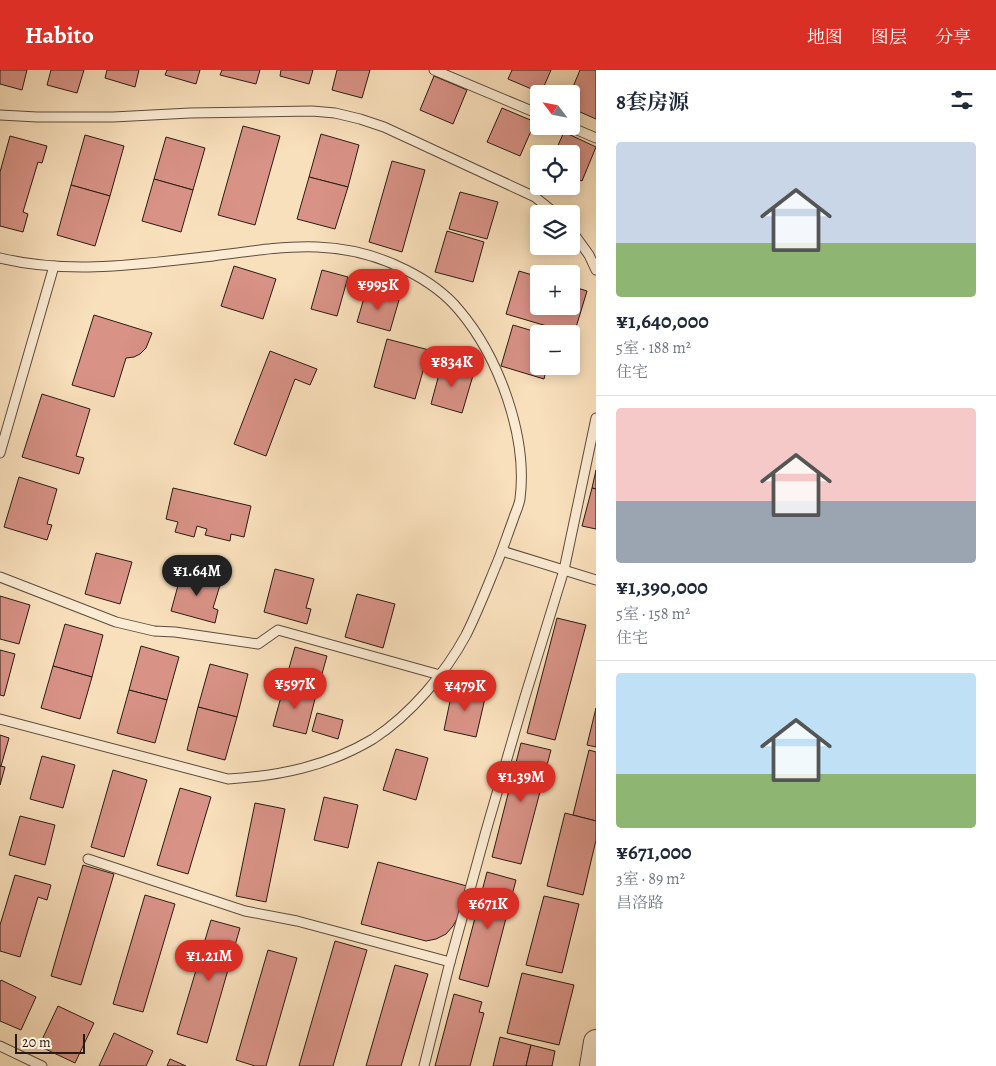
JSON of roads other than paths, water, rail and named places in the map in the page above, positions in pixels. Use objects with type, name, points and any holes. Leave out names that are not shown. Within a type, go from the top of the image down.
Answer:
[{"type":"street","points":[[592,1066],[596,1042]]},
{"type":"lane","points":[[434,70],[530,110]]},
{"type":"lane","points":[[0,115],[114,117],[199,113],[312,111],[335,113],[360,118],[384,127],[535,197],[545,205]]},
{"type":"lane","points":[[580,131],[596,138]]},
{"type":"lane","points":[[580,242],[596,270]]},
{"type":"lane","points":[[0,258],[16,262],[54,266],[101,268],[286,247],[311,246],[361,253],[405,269],[426,281],[443,294],[472,326],[497,371],[507,398],[515,426],[521,476],[520,501],[502,551],[465,636],[449,663],[413,706],[394,723],[374,738],[347,753],[289,772],[259,777],[228,779],[0,720]]},
{"type":"lane","points":[[0,453],[54,266]]},
{"type":"lane","points":[[424,1066],[450,962],[521,710],[564,570],[596,418]]},
{"type":"lane","points":[[502,551],[596,580]]},
{"type":"lane","points":[[0,577],[133,627],[258,644],[278,630],[440,675]]},
{"type":"lane","points":[[88,859],[245,911],[320,927],[450,962]]},
{"type":"lane","points":[[0,1046],[42,1066]]}]
